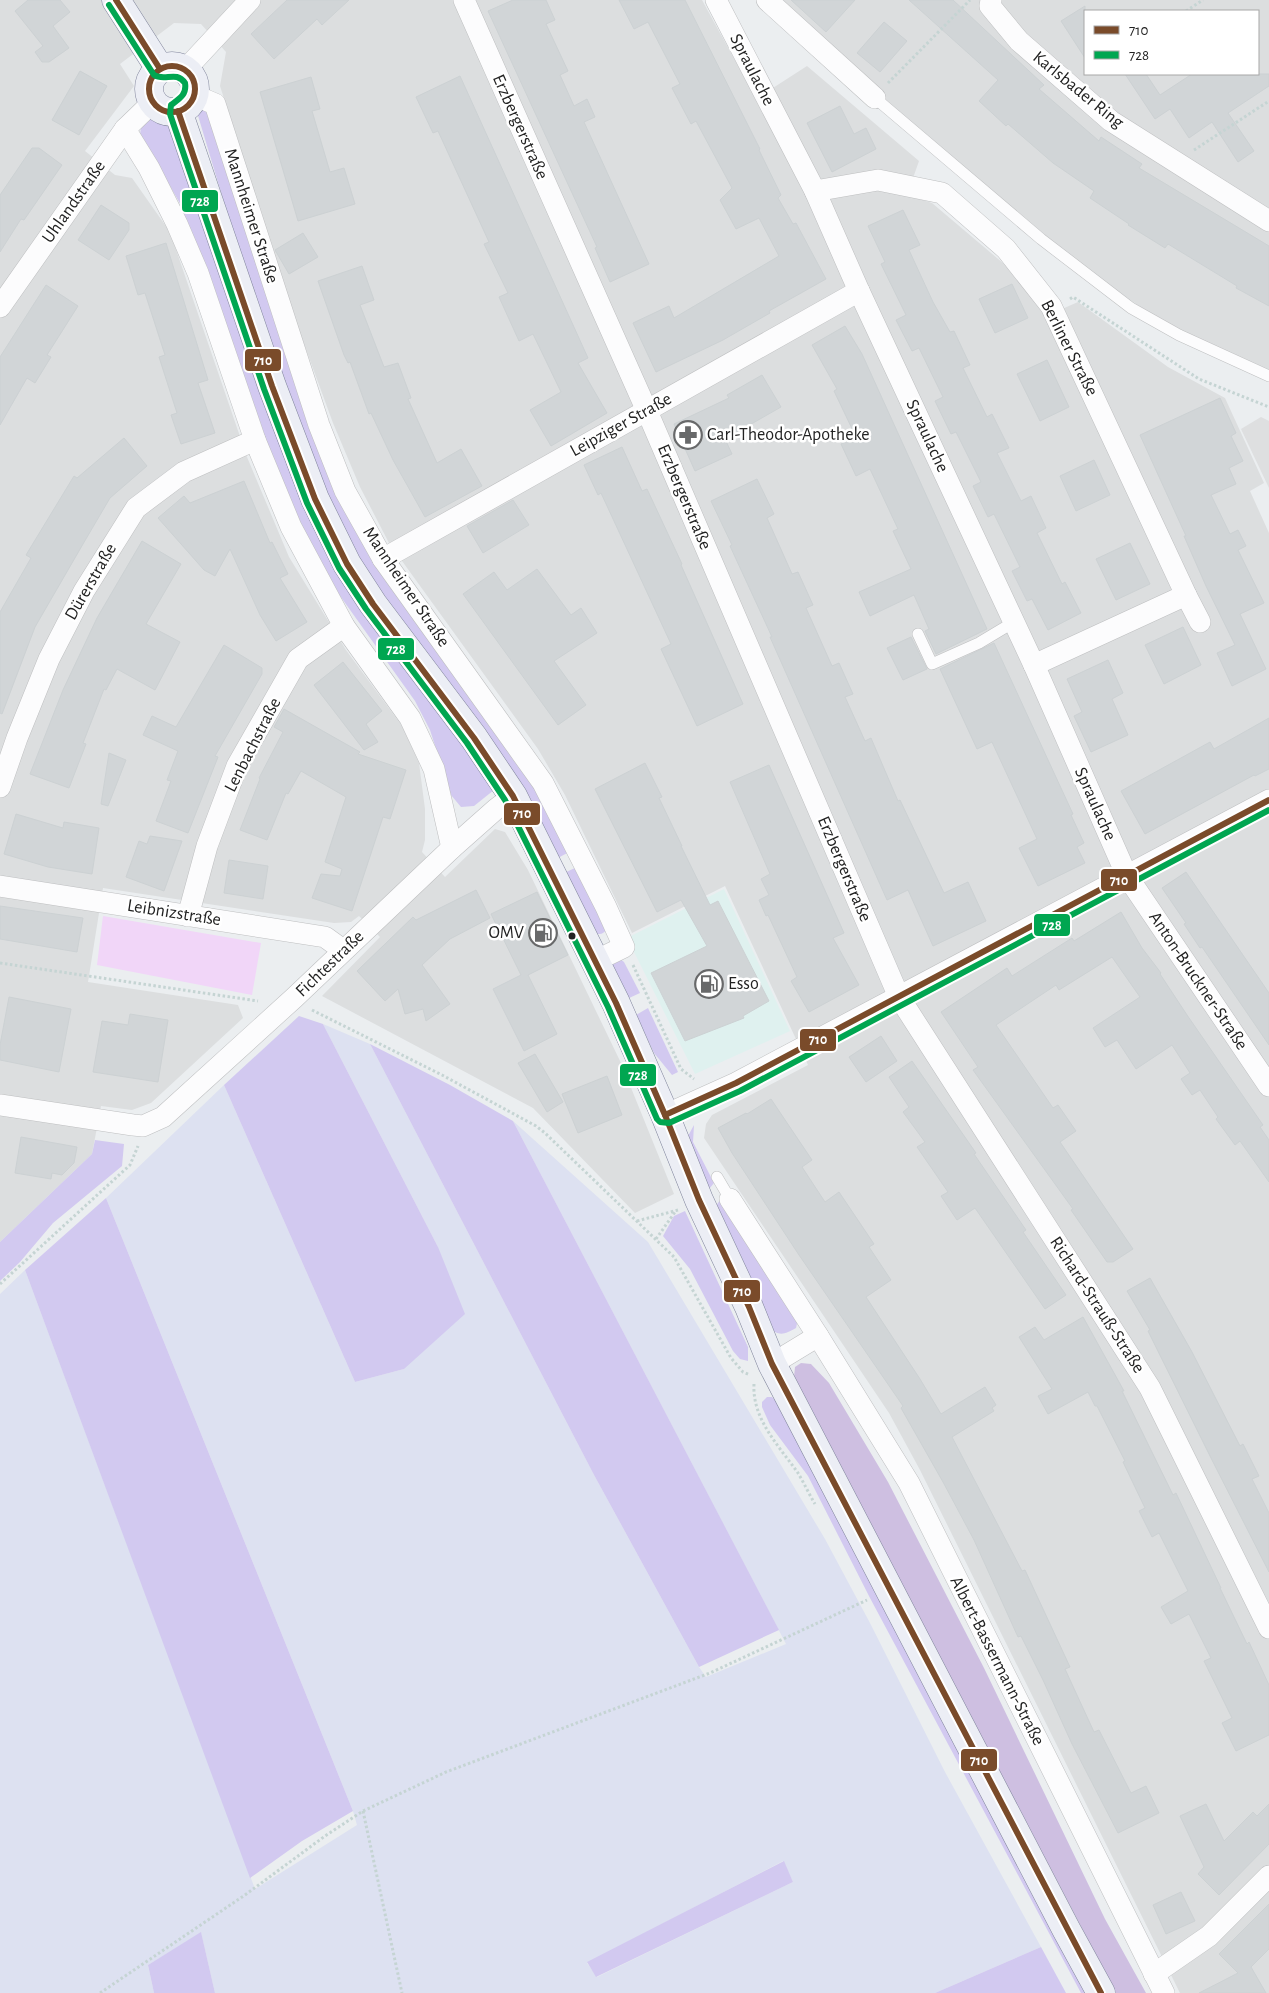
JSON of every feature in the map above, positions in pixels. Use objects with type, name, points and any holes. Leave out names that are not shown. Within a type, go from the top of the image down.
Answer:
[{"type":"main road","name":"Mannheimer Straße","points":[[116,0],[174,90],[272,386],[315,499],[348,564],[373,604],[474,738],[513,796],[616,1003],[665,1114],[699,1200],[749,1307],[763,1371],[1102,1993]]},
{"type":"street","name":"Uhlandstraße","points":[[0,307],[125,129],[174,90],[250,0]]},
{"type":"street","name":"Erzbergerstraße","points":[[464,0],[647,411],[900,997]]},
{"type":"street","name":"Spraulache","points":[[716,0],[815,191],[859,291],[1034,665],[1127,876]]},
{"type":"street","points":[[767,0],[874,98]]},
{"type":"street","name":"Karlsbader Ring","points":[[984,2],[1019,41],[1111,121],[1269,221]]},
{"type":"street","name":"Mannheimer Straße","points":[[174,90],[215,104],[319,425],[346,491],[383,559],[543,783],[606,907],[624,947]]},
{"type":"street","points":[[125,129],[149,168],[198,273],[255,440],[290,527],[344,626],[410,718],[434,768],[452,848]]},
{"type":"street","name":"Berliner Straße","points":[[815,191],[878,180],[942,193],[1006,249],[1051,306],[1200,622]]},
{"type":"street","name":"Leipziger Straße","points":[[383,559],[859,291]]},
{"type":"street","name":"Dürerstraße","points":[[0,787],[49,659],[84,591],[136,508],[184,472],[255,440]]},
{"type":"street","points":[[1034,665],[1186,595]]},
{"type":"street","name":"Lenbachstraße","points":[[188,916],[207,846],[237,766],[298,659],[344,626]]},
{"type":"street","name":"Fichtestraße","points":[[143,1126],[163,1117],[294,998],[452,848],[513,796]]},
{"type":"street","points":[[665,1114],[709,1096],[900,997],[1269,800]]},
{"type":"street","name":"Anton-Bruckner-Straße","points":[[1127,876],[1269,1086]]},
{"type":"street","name":"Leibnizstraße","points":[[0,886],[325,937],[343,950]]},
{"type":"street","points":[[595,961],[624,947]]},
{"type":"street","name":"Richard-Strauß-Straße","points":[[900,997],[1150,1388],[1269,1628]]},
{"type":"street","points":[[0,1105],[143,1126]]},
{"type":"street","name":"Albert-Bassermann-Straße","points":[[730,1199],[909,1483],[1164,1993]]},
{"type":"street","points":[[763,1371],[818,1336]]},
{"type":"street","points":[[1154,1974],[1208,1936],[1269,1876]]},
{"type":"lane","points":[[874,98],[1041,239],[1131,308],[1179,335],[1269,376]]},
{"type":"lane","points":[[918,634],[932,664],[979,643],[1014,622]]},
{"type":"lane","name":"Albert-Bassermann-Straße","points":[[717,1177],[730,1199]]},
{"type":"path","points":[[1188,10],[1203,0]]},
{"type":"path","points":[[874,98],[984,2]]},
{"type":"path","points":[[1176,162],[1269,101]]},
{"type":"path","points":[[1051,306],[1073,297],[1199,378],[1269,407]]},
{"type":"path","points":[[624,947],[681,1069],[690,1077],[702,1083],[709,1096]]},
{"type":"path","points":[[0,963],[263,1002]]},
{"type":"path","points":[[294,998],[310,1009],[442,1075],[536,1126],[635,1218],[674,1258],[731,1358],[743,1372],[763,1371]]},
{"type":"path","points":[[0,1284],[130,1165],[143,1126]]},
{"type":"path","points":[[656,1239],[674,1212]]},
{"type":"path","points":[[100,1993],[245,1895],[325,1836],[363,1811],[446,1772],[710,1673],[867,1600]]},
{"type":"path","points":[[363,1811],[402,1993]]},
{"type":"shaded area","points":[[0,0],[702,0],[756,99],[807,66],[919,161],[907,195],[932,203],[1030,286],[1046,316],[1078,302],[1168,367],[1225,398],[1264,483],[1250,491],[1269,533],[1269,1993],[1180,1993],[920,1470],[889,1413],[704,1138],[706,1124],[712,1115],[808,1065],[725,886],[632,933],[565,795],[538,749],[389,543],[360,487],[333,423],[300,333],[220,86],[226,52],[201,24],[174,23],[120,64],[134,86],[85,151],[115,175],[132,178],[170,232],[247,457],[289,557],[346,650],[402,726],[419,763],[425,809],[425,840],[422,852],[445,877],[495,829],[505,832],[528,870],[621,1063],[674,1194],[635,1213],[533,1108],[322,996],[380,937],[359,916],[351,922],[334,923],[103,888],[88,982],[238,1005],[243,1018],[151,1103],[132,1110],[101,1106],[92,1154],[0,1242]]},
{"type":"shaded area","points":[[783,0],[1269,0],[1269,370],[1159,320],[1085,268],[924,135],[792,13]]},
{"type":"shaded area","points":[[206,104],[345,504],[534,781],[571,851],[556,859],[382,598],[349,543],[325,494],[250,289],[196,109],[196,105]]},
{"type":"shaded area","points":[[150,117],[156,117],[171,129],[277,433],[494,790],[474,806],[461,807],[451,795],[430,730],[415,701],[328,579],[305,536],[274,466],[194,249],[182,207],[140,134],[142,123]]},
{"type":"shaded area","points":[[1261,417],[1269,421],[1269,488],[1241,429]]},
{"type":"shaded area","points":[[577,867],[607,929],[602,934],[594,933],[564,873]]},
{"type":"shaded area","name":"Esso","points":[[724,889],[790,1031],[695,1074],[627,938]]},
{"type":"shaded area","points":[[103,916],[261,943],[252,995],[97,965]]},
{"type":"shaded area","points":[[620,959],[624,962],[640,993],[627,999],[612,966],[615,960]]},
{"type":"shaded area","points":[[648,1008],[678,1072],[672,1075],[654,1053],[636,1015]]},
{"type":"shaded area","points":[[299,1016],[323,1024],[438,1247],[465,1314],[404,1369],[355,1382],[224,1085]]},
{"type":"shaded area","points":[[323,1024],[370,1044],[594,1475],[706,1677],[786,1644],[513,1121],[648,1242],[825,1539],[870,1623],[945,1772],[1041,1947],[935,1993],[215,1993],[201,1933],[148,1965],[154,1993],[0,1993],[0,1294],[25,1270],[255,1889],[357,1825],[106,1198],[224,1085],[355,1382],[404,1369],[438,1247]],"holes":[[[783,1861],[793,1882],[597,1977],[587,1963]]]},
{"type":"shaded area","points":[[370,1044],[450,1085],[513,1121],[779,1630],[699,1667],[594,1475]]},
{"type":"shaded area","points":[[694,1125],[693,1142],[714,1183],[709,1189],[688,1136]]},
{"type":"shaded area","points":[[95,1140],[124,1144],[122,1166],[53,1223],[20,1262],[0,1281],[0,1242],[92,1154]]},
{"type":"shaded area","points":[[106,1198],[353,1811],[302,1841],[250,1878],[25,1270]]},
{"type":"shaded area","points":[[720,1200],[798,1319],[796,1328],[789,1332],[779,1334],[769,1328],[716,1206]]},
{"type":"shaded area","points":[[685,1211],[748,1347],[748,1361],[740,1359],[733,1351],[690,1269],[663,1236],[674,1216]]},
{"type":"shaded area","points":[[801,1363],[811,1364],[829,1383],[888,1482],[984,1668],[1105,1919],[1146,1993],[1116,1993],[794,1377],[795,1367]]},
{"type":"shaded area","points":[[767,1397],[772,1397],[776,1401],[1089,1993],[1081,1993],[870,1598],[808,1476],[770,1425],[762,1407],[762,1402]]},
{"type":"shaded area","points":[[784,1861],[793,1882],[596,1977],[587,1962]]},
{"type":"shaded area","points":[[201,1932],[215,1993],[154,1993],[148,1965]]},
{"type":"shaded area","points":[[1041,1947],[1066,1993],[935,1993]]},
{"type":"building","points":[[28,0],[60,0],[70,12],[53,26],[69,48],[49,62],[42,62],[35,52],[43,46],[15,11]]},
{"type":"building","points":[[287,0],[349,0],[322,25],[317,19],[274,59],[251,34]]},
{"type":"building","points":[[513,0],[546,0],[555,20],[546,24],[568,71],[560,75],[574,106],[587,99],[595,117],[584,122],[649,264],[610,282],[595,248],[597,247],[488,11]]},
{"type":"building","points":[[619,0],[685,0],[760,149],[781,195],[778,198],[793,224],[796,223],[826,279],[769,311],[770,313],[723,340],[656,372],[633,323],[669,306],[674,318],[779,256],[759,218],[736,229],[720,200],[732,188],[696,121],[691,124],[672,88],[680,84],[648,22],[634,29]]},
{"type":"building","points":[[791,0],[855,0],[826,32]]},
{"type":"building","points":[[909,0],[953,0],[1044,85],[1039,89],[1099,141],[1101,137],[1142,164],[1139,168],[1269,246],[1269,306],[1236,288],[1237,286],[1168,244],[1165,248],[1090,198],[1094,191],[1053,163],[1008,124],[1006,126],[979,101],[998,80]]},
{"type":"building","points":[[1085,6],[1084,56],[1061,21]]},
{"type":"building","points":[[884,22],[907,41],[880,72],[857,53]]},
{"type":"building","points":[[80,71],[107,86],[79,135],[52,120]]},
{"type":"building","points":[[1269,74],[1269,86],[1228,113],[1254,151],[1238,162],[1212,122],[1189,138],[1170,109],[1155,119],[1126,75],[1147,75],[1160,95],[1190,75]]},
{"type":"building","points":[[460,76],[588,358],[578,363],[607,413],[551,446],[530,410],[561,392],[533,334],[519,341],[499,297],[508,293],[484,244],[489,242],[438,131],[433,133],[416,97]]},
{"type":"building","points":[[311,77],[320,109],[312,111],[330,172],[344,168],[355,204],[298,221],[260,92]]},
{"type":"building","points":[[840,106],[854,134],[866,128],[876,149],[832,172],[807,123]]},
{"type":"building","points":[[32,148],[39,148],[62,165],[24,220],[21,219],[0,252],[0,195]]},
{"type":"building","points":[[101,205],[129,223],[129,230],[109,260],[78,240]]},
{"type":"building","points":[[903,210],[920,245],[909,250],[933,302],[950,332],[954,331],[970,365],[963,368],[987,417],[992,414],[1009,448],[997,453],[1021,501],[1031,496],[1046,528],[1037,533],[1062,584],[1065,582],[1081,613],[1048,630],[1032,599],[1027,601],[1012,571],[1020,567],[994,514],[988,517],[973,486],[981,482],[956,432],[951,434],[935,401],[943,397],[919,348],[912,351],[896,320],[906,315],[881,264],[885,262],[868,226]]},
{"type":"building","points":[[303,233],[318,257],[289,274],[275,250]]},
{"type":"building","points":[[166,243],[208,380],[198,383],[215,433],[181,444],[171,415],[177,413],[159,357],[165,355],[145,293],[138,295],[126,256]]},
{"type":"building","points":[[362,266],[374,300],[360,305],[384,367],[398,363],[411,398],[408,399],[437,463],[461,449],[482,486],[425,517],[393,460],[371,413],[369,414],[350,362],[348,363],[344,355],[318,281]]},
{"type":"building","points":[[1012,284],[1028,318],[995,333],[979,299]]},
{"type":"building","points":[[46,285],[78,306],[47,355],[51,357],[35,383],[27,378],[0,425],[0,357]]},
{"type":"building","points":[[845,326],[862,354],[987,629],[936,654],[925,631],[929,629],[914,595],[870,616],[859,592],[911,569],[893,531],[898,529],[870,469],[856,476],[841,444],[856,437],[834,391],[837,389],[812,345]]},
{"type":"building","points":[[1047,360],[1069,407],[1040,421],[1017,374]]},
{"type":"building","points":[[762,375],[781,407],[725,439],[732,454],[695,471],[674,424],[729,398],[727,395]]},
{"type":"building","points":[[1220,398],[1236,433],[1231,436],[1243,461],[1229,468],[1236,484],[1211,495],[1230,534],[1238,530],[1246,546],[1238,550],[1264,603],[1240,614],[1266,669],[1232,686],[1217,653],[1235,645],[1206,586],[1184,536],[1186,536],[1140,435]]},
{"type":"building","points":[[124,438],[147,466],[110,498],[83,544],[35,627],[2,714],[0,713],[0,612],[31,558],[26,555],[74,476],[77,478]]},
{"type":"building","points":[[622,447],[642,491],[647,489],[743,704],[697,726],[661,649],[671,644],[601,493],[598,495],[584,465]]},
{"type":"building","points":[[1094,460],[1110,495],[1076,511],[1060,476]]},
{"type":"building","points":[[757,479],[774,514],[767,518],[792,574],[798,572],[813,605],[806,608],[832,666],[839,663],[853,694],[845,697],[865,741],[871,738],[898,801],[900,800],[944,893],[968,882],[986,921],[933,946],[908,890],[887,900],[711,501]]},
{"type":"building","points":[[244,481],[270,543],[272,542],[288,574],[280,578],[307,622],[276,641],[260,615],[230,549],[215,576],[204,570],[158,518],[184,496],[190,503]]},
{"type":"building","points":[[513,500],[529,525],[483,553],[467,526]]},
{"type":"building","points":[[142,541],[181,564],[146,624],[180,642],[155,690],[117,669],[106,690],[104,689],[83,743],[86,744],[69,788],[30,774],[63,690],[97,618]]},
{"type":"building","points":[[1130,543],[1150,584],[1116,600],[1096,559]]},
{"type":"building","points":[[537,569],[571,615],[581,608],[597,633],[554,661],[586,705],[558,725],[463,594],[494,572],[507,590]]},
{"type":"building","points":[[1183,627],[1201,665],[1164,684],[1145,645]]},
{"type":"building","points":[[911,637],[927,669],[903,680],[887,648]]},
{"type":"building","points":[[994,643],[1073,814],[1071,815],[1084,843],[1077,847],[1085,863],[1038,886],[1019,848],[1037,839],[992,742],[977,749],[940,669]]},
{"type":"building","points":[[224,645],[262,668],[262,674],[215,756],[218,757],[188,833],[156,821],[171,781],[167,780],[178,751],[143,735],[152,716],[176,727]]},
{"type":"building","points":[[1108,660],[1123,693],[1112,699],[1128,735],[1091,752],[1074,716],[1082,712],[1067,679]]},
{"type":"building","points":[[343,662],[382,711],[366,724],[378,742],[364,750],[314,685]]},
{"type":"building","points":[[284,709],[360,752],[358,754],[406,770],[390,819],[383,817],[352,911],[312,898],[321,874],[340,876],[342,869],[325,862],[346,797],[301,771],[288,794],[286,793],[267,840],[240,830],[259,778],[283,732],[274,727]]},
{"type":"building","points":[[1269,718],[1269,769],[1254,775],[1145,834],[1121,791],[1210,742],[1214,749]]},
{"type":"building","points":[[109,753],[126,760],[108,806],[101,804]]},
{"type":"building","points":[[645,763],[662,797],[659,798],[710,905],[718,901],[769,1001],[743,1016],[744,1018],[685,1041],[651,973],[707,946],[681,900],[657,912],[595,789]]},
{"type":"building","points":[[769,765],[844,933],[833,938],[859,985],[809,1012],[791,981],[797,977],[759,900],[769,895],[761,879],[770,874],[730,782]]},
{"type":"building","points":[[16,814],[63,828],[64,822],[99,828],[92,874],[48,867],[4,854]]},
{"type":"building","points":[[150,836],[182,841],[164,891],[126,877],[139,841],[147,844]]},
{"type":"building","points":[[229,860],[268,866],[263,899],[224,893]]},
{"type":"building","points":[[1186,872],[1269,993],[1269,1045],[1202,947],[1200,948],[1184,924],[1186,923],[1162,888]]},
{"type":"building","points":[[476,890],[490,918],[450,939],[422,965],[450,1004],[426,1021],[423,1009],[405,1014],[398,989],[385,1001],[357,971],[413,917],[416,920]]},
{"type":"building","points":[[537,892],[568,955],[528,975],[557,1034],[524,1051],[493,989],[521,975],[491,914]]},
{"type":"building","points":[[0,906],[83,918],[77,952],[0,939]]},
{"type":"building","points":[[1121,912],[1142,948],[1161,973],[1187,1015],[1263,1125],[1260,1127],[1269,1140],[1269,1182],[1240,1141],[1235,1145],[1216,1119],[1218,1117],[1200,1090],[1192,1095],[1181,1079],[1190,1073],[1172,1045],[1136,1069],[1117,1040],[1105,1047],[1093,1028],[1140,997],[1112,957],[1059,990],[1056,985],[996,1025],[1053,1108],[1058,1105],[1076,1131],[1060,1142],[1133,1249],[1113,1262],[1107,1262],[1071,1210],[1073,1209],[973,1070],[978,1067],[941,1012],[1007,968],[1012,976],[1072,938],[1074,941]]},
{"type":"building","points":[[9,997],[71,1009],[59,1072],[0,1060],[0,1045]]},
{"type":"building","points":[[130,1014],[168,1020],[158,1082],[93,1072],[102,1021],[128,1025]]},
{"type":"building","points":[[881,1036],[897,1061],[866,1082],[849,1057]]},
{"type":"building","points":[[535,1054],[563,1102],[547,1112],[518,1063]]},
{"type":"building","points":[[912,1061],[976,1153],[974,1154],[1026,1230],[1023,1232],[1066,1295],[1045,1309],[975,1208],[957,1220],[941,1196],[948,1192],[917,1147],[925,1142],[903,1112],[909,1107],[889,1077]]},
{"type":"building","points":[[607,1076],[622,1115],[578,1133],[562,1094]]},
{"type":"building","points":[[771,1099],[812,1160],[802,1167],[825,1202],[839,1192],[874,1244],[869,1247],[891,1280],[866,1297],[941,1414],[985,1387],[996,1405],[992,1408],[994,1411],[952,1437],[1022,1571],[1025,1570],[1070,1667],[1065,1669],[1094,1732],[1099,1730],[1131,1793],[1146,1786],[1159,1813],[1118,1833],[1072,1744],[1021,1636],[1018,1637],[974,1540],[901,1408],[903,1406],[799,1255],[732,1153],[718,1128],[747,1114]]},
{"type":"building","points":[[21,1137],[77,1147],[74,1163],[62,1175],[52,1173],[51,1179],[15,1173]]},
{"type":"building","points":[[1150,1278],[1192,1352],[1240,1446],[1243,1444],[1259,1476],[1252,1479],[1269,1513],[1269,1572],[1148,1331],[1150,1330],[1127,1291]]},
{"type":"building","points":[[1083,1317],[1124,1391],[1122,1391],[1173,1495],[1176,1493],[1247,1644],[1249,1642],[1269,1685],[1269,1735],[1236,1751],[1222,1723],[1232,1718],[1204,1661],[1211,1658],[1189,1614],[1171,1624],[1161,1607],[1188,1591],[1159,1533],[1152,1537],[1139,1511],[1145,1508],[1123,1462],[1125,1461],[1097,1406],[1095,1406],[1088,1392],[1048,1414],[1038,1396],[1052,1389],[1019,1337],[1035,1327],[1044,1340]]},
{"type":"building","points":[[1206,1804],[1224,1841],[1253,1812],[1257,1816],[1269,1804],[1269,1844],[1219,1895],[1198,1874],[1204,1867],[1180,1816]]},
{"type":"building","points":[[1181,1892],[1195,1921],[1166,1934],[1153,1905]]},
{"type":"building","points":[[1269,1904],[1269,1949],[1251,1967],[1266,1993],[1199,1993],[1238,1973],[1219,1954]]},
{"type":"transit line","name":"710","points":[[116,0],[160,69]]},
{"type":"transit line","name":"728","points":[[109,5],[154,75],[158,77],[178,77],[185,83],[184,94],[171,105],[170,114],[264,389],[307,503],[339,568],[366,609],[467,743],[505,800],[608,1007],[660,1122],[669,1123],[740,1091],[1269,810]]},
{"type":"transit line","name":"710","points":[[172,66],[185,70],[191,76],[195,89],[191,102],[185,108],[172,112],[159,108],[153,102],[149,89],[153,76],[159,70],[172,66]]},
{"type":"transit line","name":"710","points":[[178,111],[272,386],[315,499],[347,564],[373,604],[474,738],[513,796],[616,1003],[665,1115],[699,1200],[749,1307],[772,1364],[1101,1993]]},
{"type":"transit line","name":"710","points":[[665,1115],[736,1083],[1269,800]]},
{"type":"place","name":"Carl-Theodor-Apotheke","points":[[688,435]]},
{"type":"place","name":"OMV","points":[[543,933]]},
{"type":"place","name":"Esso","points":[[709,984]]}]
